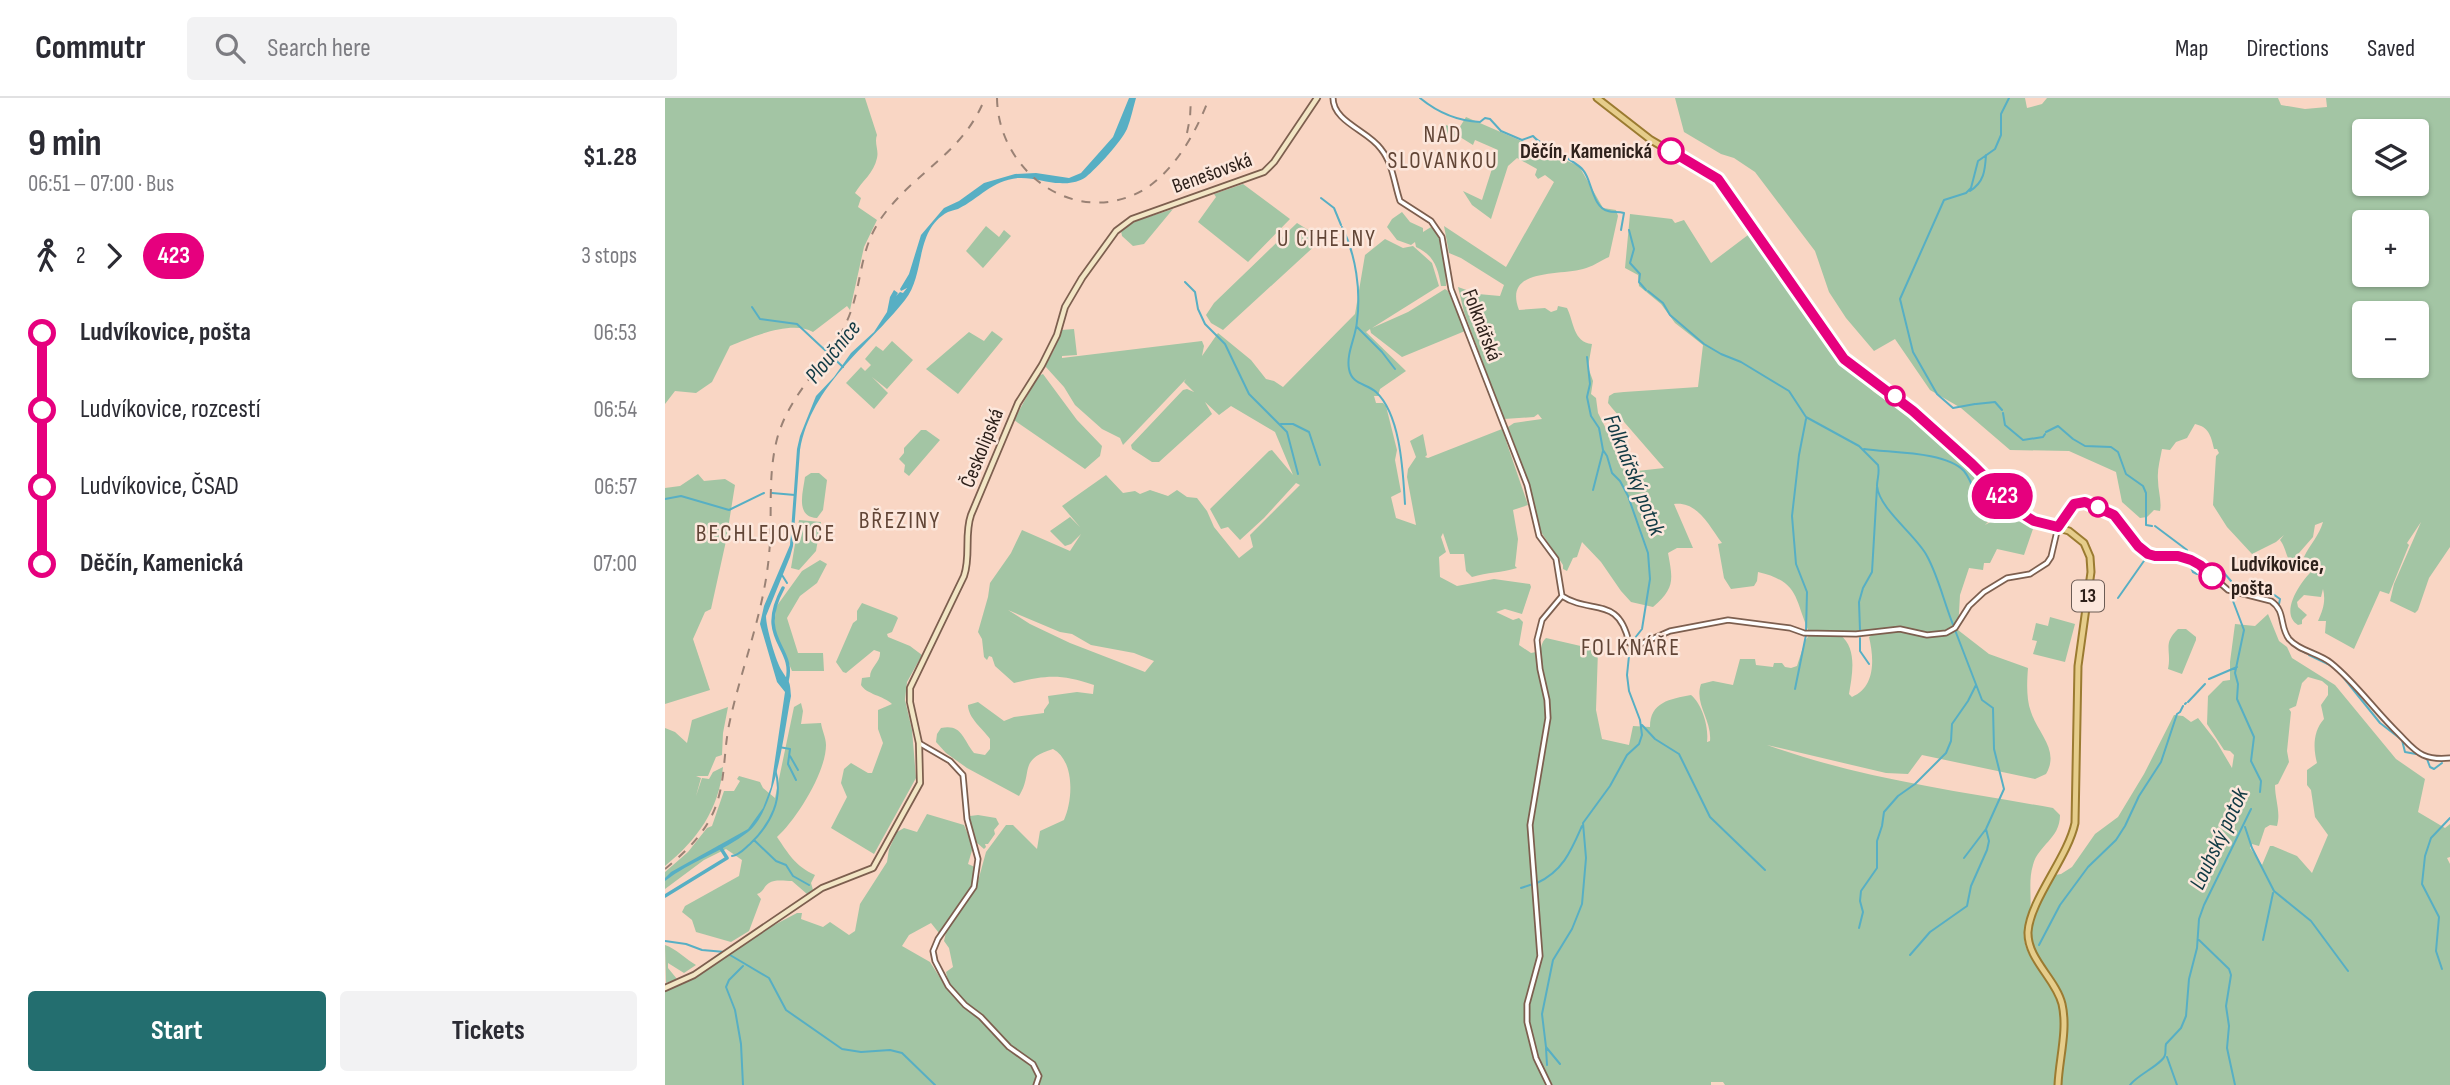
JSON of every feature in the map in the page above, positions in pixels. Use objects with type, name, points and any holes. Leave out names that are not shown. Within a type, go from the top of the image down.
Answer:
[{"type":"main road","name":"Benešovská","points":[[1098,255],[1116,231],[1132,219],[1264,172],[1274,162],[1317,98]]},
{"type":"main road","name":"13","points":[[1597,98],[1645,135],[1718,179],[1836,351],[1849,364],[1913,411],[2021,513],[2034,521],[2074,534],[2084,543],[2091,572],[2078,660],[2075,823],[2035,909],[2028,931],[2032,949],[2054,986],[2063,1008],[2064,1025],[2057,1085]]},
{"type":"main road","name":"Českolipská","points":[[665,988],[680,983],[822,888],[873,868],[920,783],[919,743],[910,702],[910,688],[964,576],[969,520],[1018,403],[1057,335],[1065,307],[1098,255]]},
{"type":"street","name":"Folknářská","points":[[1333,98],[1336,111],[1381,147],[1395,179],[1400,201],[1431,221],[1440,233],[1451,289],[1527,485],[1539,536],[1556,559],[1562,596]]},
{"type":"street","points":[[1549,1085],[1536,1058],[1527,1022],[1527,1004],[1540,956],[1530,824],[1548,718],[1548,700],[1539,669],[1537,640],[1542,620],[1562,596],[1604,608],[1621,620],[1629,643],[1636,646],[1670,631],[1728,620],[1790,628],[1804,633],[1856,634],[1900,629],[1927,635],[1936,634],[1955,628],[1969,606],[1997,583],[2007,578],[2030,574],[2047,563],[2058,527],[2074,504],[2085,502],[2114,515],[2138,546],[2148,554],[2178,556],[2195,561],[2236,593],[2271,600],[2277,604],[2290,640],[2319,654],[2344,674],[2387,723],[2420,754],[2436,759],[2450,758]]},
{"type":"street","points":[[919,743],[950,761],[963,775],[967,819],[975,844],[978,868],[974,887],[933,951],[935,961],[948,986],[965,1005],[990,1025],[1009,1047],[1033,1064],[1039,1076],[1036,1085]]},
{"type":"green space","points":[[665,98],[865,98],[877,135],[877,155],[873,168],[855,193],[861,198],[858,207],[877,220],[864,247],[850,310],[847,306],[813,332],[783,329],[760,334],[730,346],[712,382],[696,393],[675,391],[665,404]]},
{"type":"green space","points":[[1675,98],[2025,98],[2027,108],[2042,104],[2047,98],[2278,98],[2281,105],[2305,109],[2327,107],[2326,98],[2450,98],[2450,547],[2429,578],[2418,610],[2415,613],[2390,601],[2394,584],[2421,522],[2407,543],[2409,545],[2389,594],[2380,591],[2354,649],[2325,633],[2326,621],[2318,621],[2323,605],[2323,589],[2321,597],[2304,595],[2297,602],[2298,607],[2307,615],[2302,624],[2298,625],[2292,620],[2290,613],[2294,596],[2315,568],[2304,557],[2323,522],[2315,525],[2313,537],[2290,562],[2280,540],[2284,535],[2252,554],[2227,527],[2213,505],[2216,456],[2219,453],[2214,449],[2209,433],[2200,425],[2195,424],[2187,438],[2176,442],[2170,450],[2162,449],[2158,472],[2160,511],[2154,510],[2147,517],[2140,518],[2122,502],[2116,472],[2069,451],[2010,450],[1961,408],[1930,390],[1895,339],[1874,351],[1846,318],[1829,292],[1815,251],[1755,172],[1734,158],[1721,154],[1684,132]]},
{"type":"green space","points":[[1466,117],[1579,166],[1603,208],[1616,210],[1618,216],[1609,257],[1586,268],[1525,280],[1516,296],[1519,310],[1545,308],[1551,312],[1557,310],[1558,306],[1567,308],[1581,340],[1592,344],[1588,367],[1593,381],[1591,394],[1596,398],[1598,413],[1628,472],[1664,468],[1608,403],[1609,396],[1614,393],[1698,387],[1703,345],[1675,323],[1661,304],[1639,286],[1638,275],[1625,268],[1630,214],[1672,219],[1675,223],[1684,220],[1711,263],[1752,232],[1805,313],[1841,361],[1874,392],[1927,429],[1994,493],[1979,509],[1989,521],[1985,525],[2012,510],[2034,526],[2024,555],[1997,549],[1990,563],[1984,563],[1983,570],[1969,568],[1960,595],[1958,630],[1989,654],[2028,668],[2029,707],[2051,757],[2046,774],[2035,779],[1922,755],[1908,774],[1886,773],[1767,745],[1873,775],[2053,808],[2060,815],[2053,836],[2039,852],[2033,865],[2030,913],[2024,933],[2027,949],[2059,1006],[2061,1028],[2055,1085],[1725,1085],[1723,1082],[1711,1082],[1711,1085],[1551,1085],[1534,1046],[1528,1014],[1541,952],[1531,825],[1549,720],[1541,664],[1542,644],[1546,638],[1598,650],[1596,710],[1602,739],[1629,745],[1633,726],[1650,727],[1653,712],[1657,707],[1669,700],[1691,695],[1704,716],[1707,742],[1710,741],[1710,733],[1701,705],[1701,684],[1713,681],[1733,685],[1740,659],[1755,659],[1756,665],[1773,667],[1774,663],[1782,663],[1785,667],[1797,666],[1810,634],[1794,594],[1782,581],[1758,572],[1754,586],[1731,589],[1724,578],[1718,544],[1722,543],[1702,516],[1690,506],[1674,504],[1693,548],[1677,548],[1668,553],[1671,583],[1653,607],[1631,602],[1582,542],[1577,557],[1573,558],[1567,571],[1563,569],[1541,532],[1528,481],[1508,427],[1514,423],[1542,419],[1538,414],[1534,417],[1504,419],[1464,312],[1458,287],[1478,294],[1500,296],[1504,285],[1449,253],[1444,226],[1506,267],[1554,182],[1545,175],[1538,179],[1535,175],[1537,169],[1517,158],[1508,166],[1491,219],[1472,205],[1463,191],[1482,200],[1498,150],[1475,140],[1473,145],[1460,137],[1438,139],[1446,125],[1458,130]],"holes":[[[1840,635],[1872,635],[1869,637],[1872,654],[1869,679],[1860,692],[1852,697],[1849,694],[1852,655]]]},
{"type":"green space","points":[[1243,184],[1290,219],[1248,262],[1198,222],[1216,197],[1214,194]]},
{"type":"green space","points":[[1173,209],[1144,244],[1133,246],[1122,236],[1121,231],[1136,221]]},
{"type":"green space","points":[[1402,212],[1410,222],[1423,228],[1423,232],[1431,227],[1436,232],[1444,254],[1446,286],[1441,286],[1437,268],[1427,254],[1416,247],[1415,242],[1411,245],[1397,240],[1387,227],[1392,219]]},
{"type":"green space","points":[[1297,223],[1318,236],[1319,242],[1223,330],[1211,323],[1206,315],[1214,303]]},
{"type":"green space","points":[[986,226],[999,237],[1004,230],[1011,236],[983,268],[966,251]]},
{"type":"green space","points":[[1385,239],[1403,248],[1413,246],[1432,263],[1439,286],[1372,328],[1408,312],[1445,289],[1465,331],[1402,357],[1371,333],[1370,329],[1366,332],[1406,371],[1380,389],[1378,396],[1374,396],[1376,403],[1386,406],[1397,450],[1395,460],[1401,492],[1391,497],[1396,518],[1416,525],[1407,477],[1408,469],[1416,457],[1410,441],[1423,434],[1427,455],[1425,457],[1428,458],[1502,429],[1528,505],[1513,510],[1518,539],[1517,568],[1472,577],[1466,571],[1464,554],[1450,554],[1443,533],[1441,537],[1446,552],[1439,557],[1440,577],[1457,586],[1494,579],[1530,584],[1531,587],[1522,614],[1505,609],[1496,612],[1513,620],[1519,618],[1523,622],[1519,645],[1531,653],[1536,652],[1546,710],[1528,824],[1538,956],[1526,1004],[1525,1022],[1534,1059],[1547,1085],[1038,1085],[1041,1076],[1034,1063],[1010,1046],[949,985],[946,972],[953,967],[949,948],[944,941],[947,928],[977,885],[986,852],[1006,825],[1013,825],[1037,849],[1040,831],[1064,820],[1069,802],[1069,771],[1060,755],[1053,749],[1042,753],[1030,762],[1019,796],[967,768],[946,753],[936,742],[937,734],[941,728],[958,730],[974,753],[985,755],[990,749],[990,739],[973,719],[968,705],[978,702],[1004,721],[1044,713],[1049,703],[1048,696],[1077,692],[1093,694],[1094,685],[1054,677],[1014,683],[995,666],[992,657],[989,656],[987,660],[978,632],[990,583],[1011,553],[1022,530],[1070,551],[1081,534],[1065,546],[1050,531],[1070,517],[1080,527],[1062,506],[1106,475],[1123,493],[1135,491],[1140,494],[1150,490],[1168,496],[1177,490],[1187,497],[1197,498],[1214,527],[1239,558],[1253,547],[1250,535],[1300,485],[1296,483],[1240,540],[1228,527],[1221,529],[1210,509],[1269,451],[1272,450],[1293,475],[1275,432],[1231,406],[1219,415],[1205,402],[1212,414],[1159,462],[1152,462],[1132,449],[1131,445],[1183,390],[1194,392],[1184,382],[1186,379],[1123,445],[1120,438],[1102,429],[1075,405],[1064,387],[1045,366],[1061,330],[1074,329],[1077,355],[1062,358],[1202,341],[1202,356],[1218,333],[1251,360],[1266,379],[1283,387],[1355,314],[1365,255]],"holes":[[[1008,610],[1060,632],[1072,634],[1091,645],[1134,653],[1154,661],[1145,672],[1070,643]]]},
{"type":"green space","points":[[992,331],[1003,339],[958,394],[926,369],[969,332],[984,341]]},
{"type":"green space","points":[[892,341],[913,360],[887,389],[872,377],[888,393],[874,409],[846,383],[861,367],[865,371],[871,365],[865,359],[876,346],[883,351]]},
{"type":"green space","points":[[1043,374],[1077,420],[1102,446],[1100,456],[1085,469],[1014,420],[1038,376]]},
{"type":"green space","points":[[921,430],[926,430],[940,440],[909,476],[904,472],[905,465],[899,459],[904,448]]},
{"type":"green space","points":[[811,473],[819,473],[827,480],[823,510],[817,518],[806,513],[802,503],[805,477]]},
{"type":"green space","points":[[698,474],[704,481],[725,479],[735,485],[711,609],[705,612],[693,639],[710,690],[665,704],[665,488],[680,486]]},
{"type":"green space","points":[[799,520],[821,522],[816,551],[799,570],[791,568]]},
{"type":"green space","points":[[820,560],[827,564],[817,583],[800,596],[787,618],[798,653],[823,653],[824,671],[792,671],[774,629],[776,607],[802,571]]},
{"type":"green space","points":[[862,603],[896,616],[898,618],[892,632],[887,634],[888,637],[910,646],[922,655],[907,682],[905,700],[912,730],[916,778],[874,854],[831,828],[847,797],[841,783],[844,769],[851,763],[872,773],[883,743],[878,729],[878,710],[892,704],[861,685],[862,678],[870,677],[880,652],[874,650],[846,673],[836,662],[853,623],[857,620],[857,611]]},
{"type":"green space","points":[[2268,614],[2279,641],[2287,647],[2292,658],[2335,685],[2396,759],[2425,779],[2418,812],[2445,828],[2450,824],[2450,857],[2447,858],[2450,864],[2450,1085],[2059,1085],[2064,1046],[2063,1007],[2054,983],[2031,942],[2030,927],[2035,912],[2055,875],[2072,867],[2095,834],[2118,817],[2174,715],[2183,716],[2191,722],[2198,718],[2232,768],[2234,755],[2224,750],[2207,724],[2208,696],[2223,681],[2230,680],[2235,624],[2255,626]],"holes":[[[2308,677],[2328,686],[2328,695],[2321,705],[2324,719],[2315,740],[2317,763],[2307,770],[2307,785],[2311,790],[2315,817],[2328,835],[2312,873],[2297,856],[2273,846],[2270,846],[2262,865],[2250,848],[2252,844],[2259,846],[2265,828],[2270,825],[2277,826],[2275,785],[2289,762],[2289,709],[2296,706],[2302,683]]]},
{"type":"green space","points":[[2050,617],[2075,624],[2065,662],[2033,654],[2037,641],[2032,640],[2036,623],[2048,626]]},
{"type":"green space","points":[[2178,629],[2186,629],[2196,637],[2182,674],[2168,669],[2170,639]]},
{"type":"green space","points":[[801,703],[801,724],[821,723],[826,742],[825,756],[809,794],[777,837],[797,863],[815,875],[811,883],[813,890],[807,894],[792,881],[771,882],[757,894],[761,899],[749,931],[731,942],[696,932],[692,920],[682,912],[685,906],[739,876],[742,860],[726,849],[704,860],[665,889],[665,872],[712,826],[724,791],[734,791],[740,781],[737,779],[739,776],[760,782],[775,798],[794,707]]},
{"type":"green space","points":[[728,707],[722,755],[716,757],[708,776],[696,776],[701,778],[696,796],[702,778],[709,779],[713,772],[723,767],[717,797],[696,835],[665,866],[665,728],[675,732],[687,743],[692,720]]},
{"type":"green space","points":[[927,814],[964,825],[973,847],[968,864],[977,868],[974,884],[939,933],[931,923],[909,935],[902,946],[930,962],[946,987],[964,1006],[989,1026],[1008,1048],[1032,1065],[1038,1076],[1034,1085],[665,1085],[665,991],[693,978],[742,943],[797,913],[802,913],[801,919],[823,927],[830,922],[849,935],[855,931],[860,904],[887,862],[889,849],[897,832],[904,828],[917,832]]},
{"type":"green space","points":[[970,816],[996,818],[999,824],[984,849],[976,842],[969,819]]},
{"type":"green space","points":[[665,945],[696,965],[684,973],[668,963],[668,968],[677,979],[666,983]]},
{"type":"water","points":[[1129,98],[1136,98],[1127,129],[1120,141],[1086,177],[1067,183],[1023,178],[1009,180],[993,186],[966,205],[937,220],[925,241],[916,278],[905,300],[842,369],[816,406],[806,427],[800,450],[793,546],[766,616],[774,653],[789,682],[791,696],[772,789],[758,821],[748,832],[665,881],[671,872],[748,829],[763,808],[771,787],[785,692],[777,682],[760,624],[764,606],[790,545],[797,449],[816,396],[851,353],[874,332],[887,312],[894,290],[898,293],[896,296],[907,288],[901,291],[900,289],[909,274],[921,235],[944,208],[984,183],[1015,174],[1036,173],[1069,178],[1081,173],[1113,137]]},
{"type":"waterway","name":"Folknářský potok","points":[[1420,98],[1433,108],[1456,118],[1480,122],[1485,118],[1490,119],[1501,131],[1522,140],[1533,136],[1572,161],[1586,174],[1599,204],[1610,212],[1624,213],[1621,230]]},
{"type":"waterway","name":"Loubský potok","points":[[1975,404],[1953,408],[1937,394],[1913,352],[1900,299],[1944,200],[1966,193],[1971,188],[1978,161],[1995,149],[2001,135],[2001,114],[2009,98]]},
{"type":"waterway","points":[[1970,191],[1983,176],[1986,155]]},
{"type":"waterway","points":[[1321,198],[1334,208],[1341,225]]},
{"type":"waterway","points":[[1342,227],[1354,261],[1358,298],[1349,369],[1356,381],[1376,392],[1391,415],[1399,445],[1405,504]]},
{"type":"waterway","points":[[1629,230],[1634,249],[1630,263],[1640,274],[1639,282],[1646,290]]},
{"type":"waterway","points":[[1185,282],[1195,292],[1198,309],[1205,324],[1225,344],[1249,394],[1287,432],[1298,474]]},
{"type":"waterway","points":[[1648,291],[1663,303],[1670,315],[1704,344],[1741,362],[1789,391],[1806,417],[1859,446],[1878,465],[1879,495],[1927,556],[1954,627]]},
{"type":"waterway","name":"Ploučnice","points":[[752,307],[760,319],[797,324],[843,367]]},
{"type":"waterway","points":[[1357,327],[1395,369]]},
{"type":"waterway","name":"Folknářský potok","points":[[1587,357],[1590,384],[1587,397],[1591,416],[1599,428],[1603,450],[1612,473],[1628,496],[1648,553],[1650,579],[1642,629],[1631,643]]},
{"type":"waterway","name":"Loubský potok","points":[[1976,404],[1995,402],[2002,410]]},
{"type":"waterway","name":"Loubský potok","points":[[2003,413],[2005,425],[2023,440],[2043,437],[2045,434]]},
{"type":"waterway","points":[[1806,419],[1792,516],[1796,564],[1807,592],[1806,631]]},
{"type":"waterway","points":[[1281,424],[1293,424],[1309,432],[1320,465]]},
{"type":"waterway","name":"Loubský potok","points":[[2046,432],[2058,426],[2085,446],[2111,447],[2118,452],[2126,474],[2143,486],[2146,493],[2146,525],[2152,526]]},
{"type":"waterway","points":[[1864,449],[1931,456],[1955,464],[1964,471],[1976,495]]},
{"type":"waterway","points":[[1593,490],[1603,451]]},
{"type":"waterway","points":[[1860,630],[1859,602],[1872,572],[1877,487]]},
{"type":"waterway","points":[[665,499],[681,496],[729,510],[764,493]]},
{"type":"waterway","points":[[772,493],[795,495]]},
{"type":"waterway","name":"Loubský potok","points":[[2155,526],[2187,550],[2188,557]]},
{"type":"waterway","points":[[2118,598],[2146,558]]},
{"type":"waterway","name":"Loubský potok","points":[[2188,561],[2193,572],[2197,574],[2203,571]]},
{"type":"waterway","name":"Loubský potok","points":[[2207,569],[2224,573],[2231,581]]},
{"type":"waterway","points":[[782,575],[787,583]]},
{"type":"waterway","points":[[783,588],[773,620],[774,631],[786,659],[787,681]]},
{"type":"waterway","name":"Loubský potok","points":[[2237,592],[2233,601],[2244,630],[2235,673],[2238,684],[2237,699],[2254,737],[2251,761],[2261,781],[2260,792]]},
{"type":"waterway","points":[[2253,594],[2273,594],[2280,599],[2279,604]]},
{"type":"waterway","points":[[2279,614],[2287,638],[2295,647],[2306,653]]},
{"type":"waterway","points":[[1910,955],[1930,932],[1967,906],[1971,886],[1987,850],[1989,841],[1986,829],[2004,789],[1994,749],[1993,708],[1982,700],[1955,630]]},
{"type":"waterway","points":[[1795,689],[1806,635]]},
{"type":"waterway","points":[[1860,638],[1860,651],[1869,664]]},
{"type":"waterway","name":"Folknářský potok","points":[[1560,1064],[1546,1047],[1542,1014],[1553,960],[1572,929],[1582,904],[1586,858],[1583,823],[1610,786],[1627,755],[1639,744],[1642,735],[1640,720],[1629,691],[1627,675],[1630,646]]},
{"type":"waterway","points":[[2309,655],[2332,666]]},
{"type":"waterway","points":[[2209,679],[2237,667]]},
{"type":"waterway","points":[[2339,672],[2380,723],[2402,740],[2405,752],[2416,754]]},
{"type":"waterway","points":[[2188,702],[2205,684]]},
{"type":"waterway","points":[[1859,928],[1863,912],[1861,891],[1877,868],[1877,841],[1884,812],[1946,753],[1951,741],[1952,724],[1976,685]]},
{"type":"waterway","points":[[2039,945],[2060,905],[2088,867],[2116,840],[2125,826],[2139,796],[2161,762],[2177,714],[2183,706]]},
{"type":"waterway","points":[[1642,725],[1655,739],[1679,754],[1710,817],[1765,870]]},
{"type":"waterway","points":[[779,747],[790,749],[788,764],[796,780]]},
{"type":"waterway","points":[[790,756],[798,770]]},
{"type":"waterway","points":[[2427,759],[2430,767],[2434,769],[2442,763]]},
{"type":"waterway","points":[[732,856],[750,844],[770,819],[777,800],[775,769]]},
{"type":"waterway","name":"Loubský potok","points":[[2130,1085],[2163,1058],[2166,1044],[2181,1028],[2186,1016],[2199,919],[2251,809]]},
{"type":"waterway","points":[[2442,969],[2436,951],[2439,917],[2422,884],[2425,856],[2431,838],[2450,818]]},
{"type":"waterway","points":[[1537,883],[1560,866],[1582,826]]},
{"type":"waterway","points":[[2245,827],[2252,848],[2274,891],[2311,921],[2348,971]]},
{"type":"waterway","points":[[1964,858],[1986,829]]},
{"type":"waterway","points":[[754,840],[776,861],[786,865],[793,876],[809,885]]},
{"type":"waterway","points":[[665,896],[727,858],[720,847]]},
{"type":"waterway","points":[[1521,888],[1533,884]]},
{"type":"waterway","points":[[2263,940],[2273,893]]},
{"type":"waterway","points":[[2199,940],[2229,969],[2231,975],[2226,1006],[2229,1026],[2227,1048],[2235,1085]]},
{"type":"waterway","points":[[665,941],[702,950],[725,952],[769,978],[786,1010],[842,1049],[861,1052],[890,1050],[902,1053],[935,1085]]},
{"type":"waterway","points":[[743,966],[726,987],[735,1010],[741,1044],[743,1085]]},
{"type":"waterway","points":[[1546,1048],[1547,1065]]},
{"type":"waterway","points":[[2167,1057],[2177,1085]]},
{"type":"railway","points":[[665,869],[686,851],[704,830],[720,791],[729,725],[766,577],[772,468],[783,422],[847,321],[865,253],[876,226],[898,198],[965,133],[985,98]]},
{"type":"railway","points":[[997,98],[1001,125],[1011,149],[1026,170],[1045,187],[1068,198],[1093,202],[1119,200],[1156,181],[1184,149],[1209,98]]},
{"type":"railway","points":[[1187,133],[1191,98]]},
{"type":"bus line","name":"423","points":[[1671,151],[1718,179],[1836,351],[1849,364],[1913,411],[1972,464],[2008,503],[2034,521],[2058,527],[2074,504],[2085,502],[2120,519],[2138,546],[2148,554],[2178,556],[2195,561],[2212,576]]},
{"type":"place","name":"Děčín, Kamenická","points":[[1671,151]]},
{"type":"place","name":"Ludvíkovice, pošta","points":[[2212,576]]},
{"type":"district","name":"NAD SLOVANKOU","points":[[1443,148]]},
{"type":"district","name":"U CIHELNY","points":[[1327,239]]},
{"type":"district","name":"BŘEZINY","points":[[900,520]]},
{"type":"district","name":"BECHLEJOVICE","points":[[766,533]]},
{"type":"district","name":"FOLKNÁŘE","points":[[1631,647]]}]
